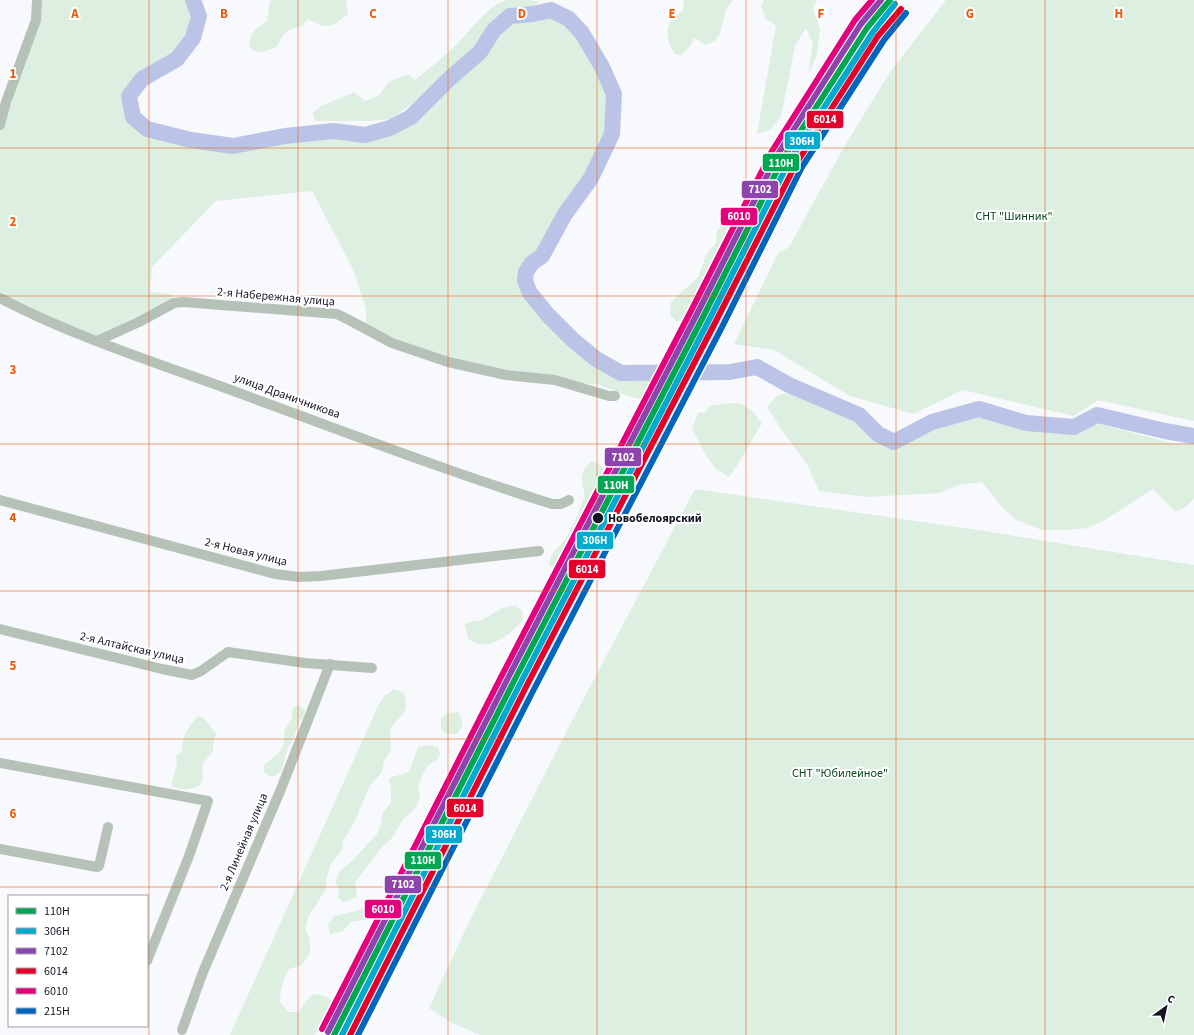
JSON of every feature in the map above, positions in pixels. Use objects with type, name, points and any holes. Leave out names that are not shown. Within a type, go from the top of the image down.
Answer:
[{"type":"street","points":[[0,125],[6,102],[36,20],[37,0]]},
{"type":"street","name":"улица Драничникова","points":[[0,298],[24,310],[97,341],[456,473],[552,504],[561,504],[569,500]]},
{"type":"street","name":"2-я Набережная улица","points":[[97,341],[139,322],[174,303],[183,302],[337,314],[392,343],[448,362],[506,375],[555,380],[609,396],[615,396]]},
{"type":"street","name":"2-я Новая улица","points":[[0,500],[275,574],[299,577],[329,575],[539,551]]},
{"type":"street","name":"2-я Алтайская улица","points":[[0,629],[162,670],[192,675],[201,671],[228,652],[305,663],[372,668]]},
{"type":"street","name":"2-я Линейная улица","points":[[182,1030],[203,972],[281,789],[330,664]]},
{"type":"street","points":[[0,763],[208,801],[189,856],[148,958]]},
{"type":"street","points":[[0,849],[96,867],[99,866],[108,827]]},
{"type":"green space","points":[[37,0],[193,0],[199,16],[193,38],[177,59],[161,67],[137,85],[129,96],[133,117],[147,129],[191,140],[233,146],[285,136],[333,131],[365,135],[390,128],[411,116],[448,80],[480,52],[494,30],[510,16],[533,14],[551,10],[569,19],[582,33],[602,67],[614,94],[608,141],[591,178],[565,214],[542,256],[532,263],[526,272],[525,281],[530,293],[548,315],[573,340],[596,359],[597,366],[618,379],[660,381],[650,402],[625,395],[600,385],[506,375],[448,362],[366,330],[366,309],[353,269],[312,191],[216,201],[152,267],[150,292],[171,294],[174,303],[97,341],[0,297],[0,125]]},
{"type":"green space","points":[[271,0],[346,0],[348,14],[333,25],[329,26],[314,23],[308,19],[302,26],[291,29],[282,36],[277,47],[262,52],[253,51],[249,46],[252,34],[267,21]]},
{"type":"green space","points":[[507,0],[529,0],[539,2],[530,9],[506,12],[489,28],[474,47],[448,72],[421,97],[391,119],[368,121],[315,121],[313,113],[321,106],[354,92],[365,101],[379,95],[389,82],[408,74],[415,80],[452,49],[487,12],[493,7]]},
{"type":"green space","points":[[684,0],[733,0],[726,9],[720,33],[716,40],[706,45],[694,38],[691,45],[682,55],[675,54],[672,50],[668,30],[674,17],[683,11]]},
{"type":"green space","points":[[764,0],[817,0],[813,9],[820,29],[817,54],[809,74],[813,44],[806,28],[795,46],[781,117],[770,130],[757,134],[776,26],[765,18],[761,5]]},
{"type":"green space","name":"СНТ \"Шинник\"","points":[[946,0],[1194,0],[1194,421],[1098,400],[1074,416],[963,390],[913,414],[850,396],[774,350],[734,344],[778,253],[789,247],[844,147],[890,72]]},
{"type":"green space","points":[[729,223],[732,231],[731,239],[717,260],[708,280],[693,298],[688,312],[677,322],[670,315],[671,302],[698,277],[707,253],[716,243],[717,230]]},
{"type":"green space","points":[[788,393],[828,402],[859,415],[878,434],[894,442],[932,422],[979,409],[1026,423],[1074,427],[1100,424],[1171,443],[1194,444],[1194,499],[1183,509],[1175,511],[1153,489],[1105,520],[1088,528],[1042,530],[1016,520],[1002,507],[982,482],[959,485],[940,493],[866,497],[819,491],[807,464],[783,432],[767,407],[778,395]]},
{"type":"green space","points":[[731,403],[742,404],[753,412],[762,423],[729,477],[715,468],[692,429],[698,413],[705,412],[710,406]]},
{"type":"green space","points":[[591,461],[604,469],[607,474],[559,562],[554,568],[549,565],[551,557],[563,542],[578,514],[584,496],[582,484],[583,473]]},
{"type":"green space","name":"СНТ \"Юбилейное\"","points":[[695,489],[978,530],[1194,565],[1194,1035],[480,1035],[450,1022],[429,1008],[469,922],[575,715]]},
{"type":"green space","points":[[515,605],[522,611],[523,619],[510,633],[492,643],[486,644],[477,644],[468,639],[465,624],[480,621],[503,608]]},
{"type":"green space","points":[[394,689],[404,693],[406,705],[403,713],[390,729],[391,750],[384,761],[382,772],[370,786],[356,819],[343,841],[342,850],[331,864],[327,876],[326,889],[308,917],[305,929],[310,939],[310,952],[302,965],[289,969],[281,989],[280,1002],[288,1012],[299,1012],[306,1001],[313,994],[329,998],[335,1007],[326,1022],[314,1035],[230,1035],[378,706],[384,696]]},
{"type":"green space","points":[[296,706],[301,706],[305,710],[304,716],[298,724],[295,735],[288,748],[281,771],[275,776],[269,776],[264,772],[264,765],[279,753],[284,743],[284,731],[292,718],[292,709]]},
{"type":"green space","points":[[458,712],[462,721],[461,728],[457,734],[446,734],[441,728],[441,719],[447,713]]},
{"type":"green space","points":[[199,716],[205,719],[216,734],[213,744],[213,751],[202,765],[203,776],[201,783],[198,786],[190,789],[176,788],[172,786],[177,764],[176,756],[181,753],[183,739],[188,729]]},
{"type":"green space","points":[[430,745],[438,747],[440,754],[437,760],[428,765],[422,776],[418,786],[420,799],[415,809],[403,819],[393,837],[381,848],[355,882],[357,897],[344,902],[338,898],[339,889],[335,882],[340,871],[351,862],[377,834],[381,824],[383,812],[391,802],[389,778],[409,772],[418,747]]},
{"type":"green space","points":[[366,904],[379,904],[377,915],[371,919],[351,922],[343,931],[330,934],[328,925],[334,916],[360,910]]},
{"type":"waterway","points":[[193,0],[199,16],[193,38],[177,59],[142,79],[129,96],[133,117],[147,129],[191,140],[233,146],[285,136],[333,131],[365,135],[390,128],[411,117],[448,80],[480,52],[494,30],[510,16],[533,14],[551,10],[569,19],[582,33],[602,67],[614,94],[612,134],[591,178],[565,214],[542,256],[532,263],[526,272],[525,281],[530,293],[548,315],[573,340],[596,359],[621,373],[730,372],[757,367],[789,385],[859,415],[878,434],[894,442],[932,422],[979,409],[1026,423],[1074,427],[1097,415],[1165,431],[1194,436]]},
{"type":"transit line","name":"6010","points":[[322,1029],[501,677],[691,311],[772,151],[855,20],[872,0]]},
{"type":"transit line","name":"7102","points":[[328,1032],[507,680],[697,314],[778,154],[861,24],[881,0]]},
{"type":"transit line","name":"110Н","points":[[334,1035],[513,683],[703,317],[784,157],[867,28],[890,0]]},
{"type":"transit line","name":"306Н","points":[[342,1035],[519,686],[709,320],[790,160],[873,32],[895,4]]},
{"type":"transit line","name":"6014","points":[[350,1035],[525,689],[796,164],[878,36],[901,9]]},
{"type":"transit line","name":"215Н","points":[[358,1035],[532,693],[722,327],[802,167],[884,40],[906,13]]},
{"type":"place","name":"Новобелоярский","points":[[598,518]]}]
